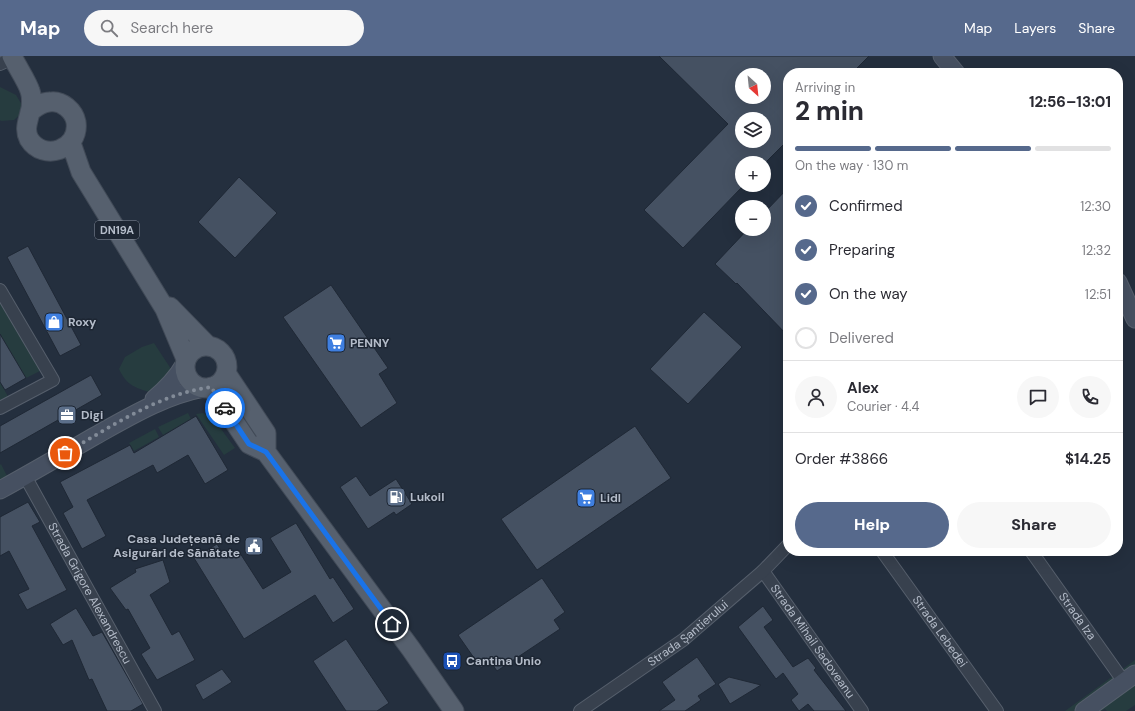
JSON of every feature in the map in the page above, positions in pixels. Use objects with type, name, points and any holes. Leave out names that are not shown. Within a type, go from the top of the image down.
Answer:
[{"type":"main road","points":[[944,56],[952,68]]},
{"type":"main road","points":[[8,59],[30,91],[48,102]]},
{"type":"main road","points":[[30,91],[31,111],[27,121],[26,130],[33,144],[40,149],[47,151],[63,148],[76,131],[76,122],[73,114],[68,108],[60,103],[48,102],[39,105],[31,111]]},
{"type":"main road","name":"DN19A","points":[[63,148],[81,172],[152,288],[170,321],[185,362]]},
{"type":"main road","name":"DN19A","points":[[152,288],[186,325],[208,346]]},
{"type":"main road","points":[[1123,293],[1135,318]]},
{"type":"main road","points":[[0,490],[136,413],[170,397],[217,385],[223,380],[226,373],[226,361],[222,354],[215,348],[208,346],[196,348],[190,352],[176,378],[166,389],[136,413]]},
{"type":"main road","points":[[185,362],[185,373],[189,380],[196,386],[208,388],[249,444],[266,452],[411,649],[454,711]]},
{"type":"main road","points":[[226,373],[266,433],[266,452]]},
{"type":"main road","points":[[1084,711],[1130,678]]},
{"type":"street","points":[[0,290],[52,380],[0,408]]},
{"type":"street","name":"Strada Grigore Alexandrescu","points":[[25,476],[155,711]]},
{"type":"street","name":"Strada Șantierului","points":[[580,711],[683,640],[763,571],[783,550]]},
{"type":"street","name":"Strada Lebedei","points":[[886,556],[997,711]]},
{"type":"street","name":"Strada Iza","points":[[1034,556],[1130,678]]},
{"type":"street","name":"Strada Mihail Sadoveanu","points":[[763,571],[862,711]]},
{"type":"green space","points":[[0,87],[16,95],[25,110],[14,120],[0,120]]},
{"type":"green space","points":[[0,290],[46,368],[26,378],[0,334]]},
{"type":"green space","points":[[154,343],[171,369],[169,378],[149,392],[127,382],[119,369],[125,357],[142,347]]},
{"type":"green space","points":[[0,382],[11,402],[0,408]]},
{"type":"green space","points":[[188,413],[191,419],[163,435],[158,427]]},
{"type":"green space","points":[[203,413],[213,418],[235,448],[224,455],[196,414]]},
{"type":"green space","points":[[155,429],[159,437],[134,451],[129,443]]},
{"type":"green space","points":[[1,464],[8,478],[0,482],[0,465]]},
{"type":"green space","points":[[1135,660],[1135,666],[1074,711],[1065,711]]},
{"type":"green space","points":[[1135,681],[1135,705],[1126,711],[1107,711],[1105,709],[1101,711],[1094,711]]},
{"type":"building","points":[[659,56],[869,56],[857,68],[783,68],[783,145],[771,157],[735,156],[735,192],[737,192],[683,248],[644,210],[728,124]]},
{"type":"building","points":[[239,177],[277,213],[235,258],[198,222]]},
{"type":"building","points":[[783,193],[783,331],[737,283],[736,284],[715,264],[741,236],[771,236],[771,206]]},
{"type":"building","points":[[28,246],[81,345],[60,356],[7,257]]},
{"type":"building","name":"PENNY","points":[[331,285],[388,368],[379,374],[397,403],[361,428],[283,317]]},
{"type":"building","points":[[704,312],[742,347],[688,404],[650,369]]},
{"type":"building","points":[[0,334],[26,378],[5,390],[0,382]]},
{"type":"building","points":[[91,375],[102,395],[0,453],[0,426]]},
{"type":"building","points":[[196,416],[228,470],[205,484],[188,455],[157,473],[153,465],[87,500],[106,536],[82,549],[63,513],[73,507],[60,482],[130,445],[134,453]]},
{"type":"building","name":"Lidl","points":[[635,426],[671,478],[537,570],[501,519]]},
{"type":"building","points":[[356,476],[370,496],[396,479],[412,504],[396,515],[394,512],[368,529],[340,487]]},
{"type":"building","points":[[28,502],[40,522],[32,526],[67,590],[27,610],[18,594],[29,589],[9,551],[0,556],[0,517]]},
{"type":"building","name":"Casa Județeană de Asigurări de Sănătate","points":[[296,523],[330,579],[333,577],[354,609],[333,623],[315,595],[244,639],[194,558],[217,544],[225,557],[238,550],[263,589],[291,572],[270,538]]},
{"type":"building","points":[[163,560],[170,582],[150,595],[172,635],[179,631],[195,660],[157,680],[141,654],[150,648],[128,609],[126,610],[110,588],[136,572],[135,569]]},
{"type":"building","points":[[542,578],[565,612],[554,620],[560,629],[497,671],[490,661],[481,668],[458,635]]},
{"type":"building","points":[[763,606],[773,620],[764,627],[793,667],[808,658],[816,668],[814,670],[846,711],[814,711],[808,704],[799,711],[791,700],[798,694],[783,673],[776,679],[738,627]]},
{"type":"building","points":[[76,608],[93,636],[102,632],[143,704],[131,711],[107,711],[92,679],[89,680],[72,640],[63,645],[50,624]]},
{"type":"building","points":[[346,639],[389,703],[377,711],[346,711],[313,661]]},
{"type":"building","points":[[697,657],[716,684],[698,696],[701,700],[685,711],[659,711],[675,700],[662,682]]},
{"type":"building","points":[[222,669],[232,682],[203,700],[195,685]]},
{"type":"building","points":[[729,677],[761,685],[730,704],[718,684]]},
{"type":"way so far","points":[[65,453],[136,413],[170,397],[185,392],[211,387],[225,408]]},
{"type":"place","name":"Roxy","points":[[54,322]]},
{"type":"place","name":"PENNY","points":[[336,343]]},
{"type":"place","name":"Digi","points":[[67,415]]},
{"type":"place","name":"Lukoil","points":[[396,497]]},
{"type":"place","name":"Lidl","points":[[586,498]]},
{"type":"place","name":"Casa Județeană de Asigurări de Sănătate","points":[[254,546]]},
{"type":"place","name":"Cantina Unio","points":[[452,661]]},
{"type":"route","points":[[225,408],[249,444],[266,452],[392,624]]}]
